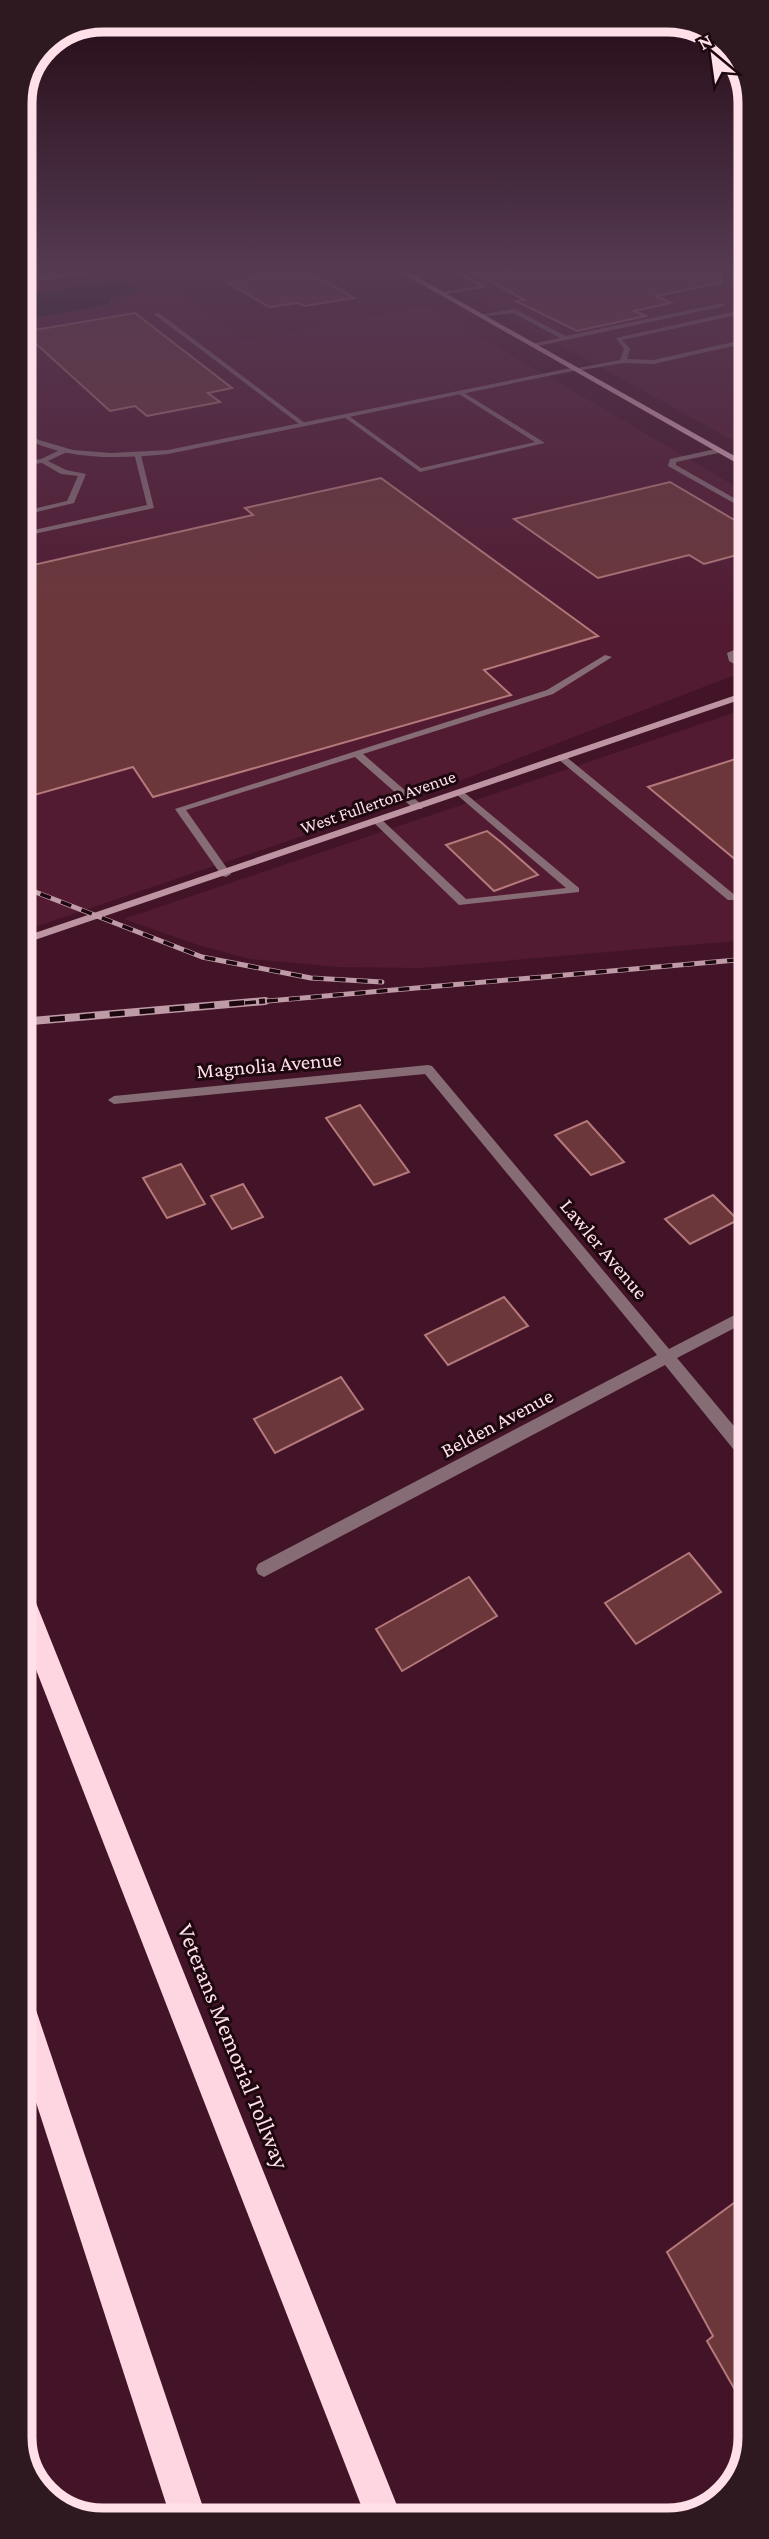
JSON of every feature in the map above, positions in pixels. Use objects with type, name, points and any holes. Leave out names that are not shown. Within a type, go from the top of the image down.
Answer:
[{"type":"highway","name":"Veterans Memorial Tollway","points":[[32,1626],[380,2507]]},
{"type":"highway","points":[[32,2040],[185,2507]]},
{"type":"main road","points":[[614,390],[738,461]]},
{"type":"street","points":[[258,390],[304,425]]},
{"type":"street","points":[[32,439],[82,453],[137,455],[186,449],[473,390]]},
{"type":"street","points":[[347,416],[420,470],[541,443],[461,393]]},
{"type":"street","points":[[32,462],[43,461],[64,450]]},
{"type":"street","points":[[720,450],[673,461],[672,466],[738,503]]},
{"type":"street","points":[[32,532],[151,506],[137,455]]},
{"type":"street","points":[[32,511],[69,503],[82,474],[64,472],[43,461]]},
{"type":"street","points":[[738,651],[731,653],[732,659],[738,663]]},
{"type":"street","points":[[226,874],[180,809],[550,691],[608,657]]},
{"type":"street","name":"West Fullerton Avenue","points":[[32,938],[738,697]]},
{"type":"street","points":[[356,753],[418,807]]},
{"type":"street","points":[[561,757],[732,898]]},
{"type":"street","points":[[377,821],[463,902],[575,890],[460,792]]},
{"type":"street","name":"Magnolia Avenue","points":[[114,1100],[428,1069]]},
{"type":"street","name":"Lawler Avenue","points":[[428,1069],[738,1443]]},
{"type":"street","name":"Belden Avenue","points":[[264,1569],[738,1319]]},
{"type":"shaded area","points":[[32,390],[572,390],[738,488],[738,674],[423,795],[32,928]]},
{"type":"shaded area","points":[[642,390],[738,390],[738,443]]},
{"type":"shaded area","points":[[738,711],[738,941],[421,968],[337,967],[250,959],[198,945],[124,919]]},
{"type":"building","points":[[87,390],[220,390],[208,393],[220,402],[147,416],[135,406],[110,411]]},
{"type":"building","points":[[381,478],[598,636],[484,670],[511,695],[153,797],[133,767],[32,796],[32,565],[253,515],[245,508]]},
{"type":"building","points":[[670,482],[738,522],[738,555],[704,564],[689,555],[598,578],[514,519]]},
{"type":"building","points":[[738,758],[738,862],[648,787]]},
{"type":"building","points":[[487,831],[538,875],[494,891],[446,845]]},
{"type":"building","points":[[360,1105],[409,1172],[374,1185],[326,1118]]},
{"type":"building","points":[[587,1121],[624,1162],[591,1175],[555,1135]]},
{"type":"building","points":[[181,1164],[205,1204],[167,1218],[143,1178]]},
{"type":"building","points":[[243,1184],[263,1217],[232,1229],[211,1196]]},
{"type":"building","points":[[713,1195],[738,1220],[690,1244],[665,1219]]},
{"type":"building","points":[[504,1297],[528,1326],[448,1365],[425,1335]]},
{"type":"building","points":[[341,1377],[363,1409],[275,1453],[254,1419]]},
{"type":"building","points":[[689,1553],[721,1592],[636,1644],[605,1603]]},
{"type":"building","points":[[469,1577],[497,1616],[402,1671],[376,1629]]},
{"type":"building","points":[[738,2200],[738,2395],[707,2341],[713,2336],[667,2252]]},
{"type":"railway","points":[[32,891],[202,957],[311,978],[382,982]]},
{"type":"railway","points":[[245,1003],[738,960]]},
{"type":"railway","points":[[32,1021],[265,1001]]}]
